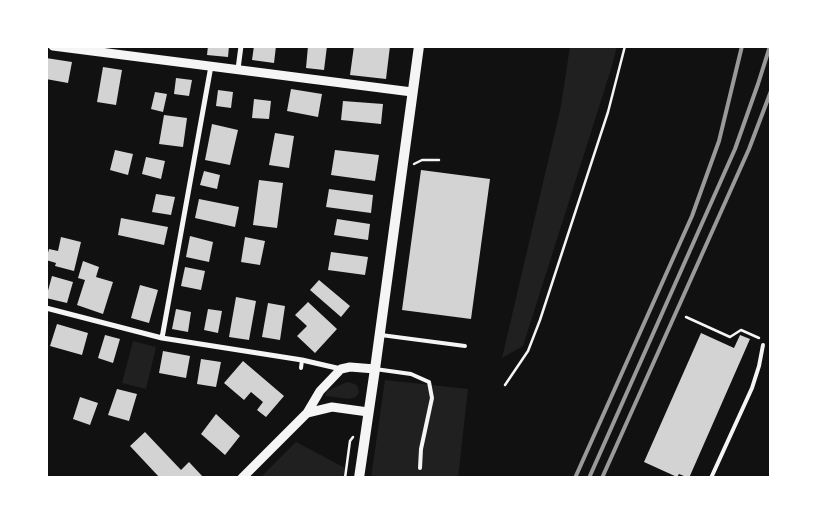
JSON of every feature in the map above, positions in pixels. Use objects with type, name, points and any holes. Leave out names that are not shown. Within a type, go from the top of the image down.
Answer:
[{"type":"main road","points":[[358,478],[375,369],[419,46]]},
{"type":"street","points":[[53,46],[412,92]]},
{"type":"street","points":[[238,69],[241,46]]},
{"type":"street","points":[[162,338],[211,66]]},
{"type":"street","points":[[46,308],[162,338],[302,360],[341,369],[350,367],[375,369]]},
{"type":"street","points":[[242,478],[308,413],[320,391],[341,369]]},
{"type":"street","points":[[308,413],[332,407],[368,412]]},
{"type":"lane","points":[[379,335],[465,346]]},
{"type":"lane","points":[[711,478],[752,388],[759,366],[762,345]]},
{"type":"lane","points":[[301,368],[302,360]]},
{"type":"lane","points":[[375,369],[411,374],[429,382],[432,398],[421,449],[420,468]]},
{"type":"path","points":[[505,385],[528,351],[540,320],[608,112],[625,46]]},
{"type":"path","points":[[402,170],[422,160],[439,160]]},
{"type":"path","points":[[686,317],[730,336],[741,330],[762,340],[762,345]]},
{"type":"shaded area","points":[[570,46],[617,46],[523,346],[502,358],[561,106]]},
{"type":"shaded area","points":[[133,341],[156,347],[146,389],[122,383]]},
{"type":"shaded area","points":[[385,380],[468,389],[458,478],[371,478]]},
{"type":"shaded area","points":[[347,382],[358,387],[359,392],[356,397],[350,399],[325,396],[327,391]]},
{"type":"shaded area","points":[[296,442],[345,468],[343,478],[260,478]]},
{"type":"building","points":[[208,46],[229,46],[228,57],[207,55]]},
{"type":"building","points":[[254,46],[276,46],[274,63],[252,60]]},
{"type":"building","points":[[308,46],[327,46],[324,70],[306,68]]},
{"type":"building","points":[[354,46],[390,46],[386,79],[350,75]]},
{"type":"building","points":[[46,58],[72,62],[68,83],[46,79]]},
{"type":"building","points":[[103,67],[122,70],[116,105],[97,102]]},
{"type":"building","points":[[176,78],[192,80],[189,96],[174,94]]},
{"type":"building","points":[[291,89],[322,94],[318,117],[287,111]]},
{"type":"building","points":[[218,90],[233,92],[231,108],[216,106]]},
{"type":"building","points":[[155,92],[167,94],[163,112],[151,109]]},
{"type":"building","points":[[254,99],[271,101],[269,119],[252,118]]},
{"type":"building","points":[[343,101],[383,104],[381,124],[341,120]]},
{"type":"building","points":[[164,115],[187,118],[183,147],[159,144]]},
{"type":"building","points":[[212,124],[238,130],[230,165],[205,160]]},
{"type":"building","points":[[275,133],[294,136],[289,168],[269,165]]},
{"type":"building","points":[[115,150],[133,154],[128,175],[110,170]]},
{"type":"building","points":[[335,150],[379,155],[375,181],[331,175]]},
{"type":"building","points":[[146,157],[165,161],[161,179],[142,174]]},
{"type":"building","points":[[421,170],[490,179],[471,319],[402,310]]},
{"type":"building","points":[[204,171],[220,175],[217,189],[200,185]]},
{"type":"building","points":[[259,180],[283,183],[277,228],[253,225]]},
{"type":"building","points":[[329,189],[373,195],[371,213],[326,207]]},
{"type":"building","points":[[156,194],[175,197],[171,215],[152,212]]},
{"type":"building","points":[[199,199],[239,207],[235,227],[195,218]]},
{"type":"building","points":[[121,218],[168,227],[164,245],[118,235]]},
{"type":"building","points":[[337,219],[370,224],[368,240],[334,235]]},
{"type":"building","points":[[190,236],[213,242],[209,262],[186,257]]},
{"type":"building","points":[[61,237],[81,242],[74,271],[55,266],[56,263],[46,260],[49,249],[58,251]]},
{"type":"building","points":[[245,237],[265,241],[260,265],[241,262]]},
{"type":"building","points":[[331,252],[368,257],[365,275],[328,270]]},
{"type":"building","points":[[83,261],[99,267],[96,277],[113,282],[103,314],[77,305],[85,280],[78,278]]},
{"type":"building","points":[[185,267],[205,271],[201,290],[181,286]]},
{"type":"building","points":[[52,276],[73,282],[67,303],[46,298]]},
{"type":"building","points":[[319,280],[350,306],[341,317],[310,290]]},
{"type":"building","points":[[140,285],[158,290],[149,323],[131,318]]},
{"type":"building","points":[[236,297],[256,301],[249,340],[229,337]]},
{"type":"building","points":[[308,302],[337,329],[315,353],[297,336],[307,326],[295,315]]},
{"type":"building","points":[[268,303],[285,306],[280,340],[262,337]]},
{"type":"building","points":[[176,309],[191,312],[188,332],[172,329]]},
{"type":"building","points":[[208,309],[222,311],[218,333],[204,330]]},
{"type":"building","points":[[57,324],[88,333],[82,355],[50,346]]},
{"type":"building","points":[[701,333],[734,348],[740,335],[750,339],[689,478],[679,474],[677,477],[644,462]]},
{"type":"building","points":[[105,335],[120,339],[113,363],[98,358]]},
{"type":"building","points":[[163,351],[190,356],[186,378],[159,373]]},
{"type":"building","points":[[201,359],[221,362],[216,387],[197,384]]},
{"type":"building","points":[[243,361],[284,396],[266,417],[257,410],[263,402],[251,392],[244,400],[224,383]]},
{"type":"building","points":[[117,389],[137,394],[129,421],[108,415]]},
{"type":"building","points":[[80,397],[98,403],[90,425],[73,419]]},
{"type":"building","points":[[216,414],[240,436],[225,455],[201,434]]},
{"type":"building","points":[[145,432],[181,470],[189,462],[204,478],[160,478],[130,446]]},
{"type":"railway","points":[[575,478],[692,216],[719,141],[742,46]]},
{"type":"railway","points":[[589,478],[735,149],[770,46]]},
{"type":"railway","points":[[602,478],[749,149],[771,91]]}]
